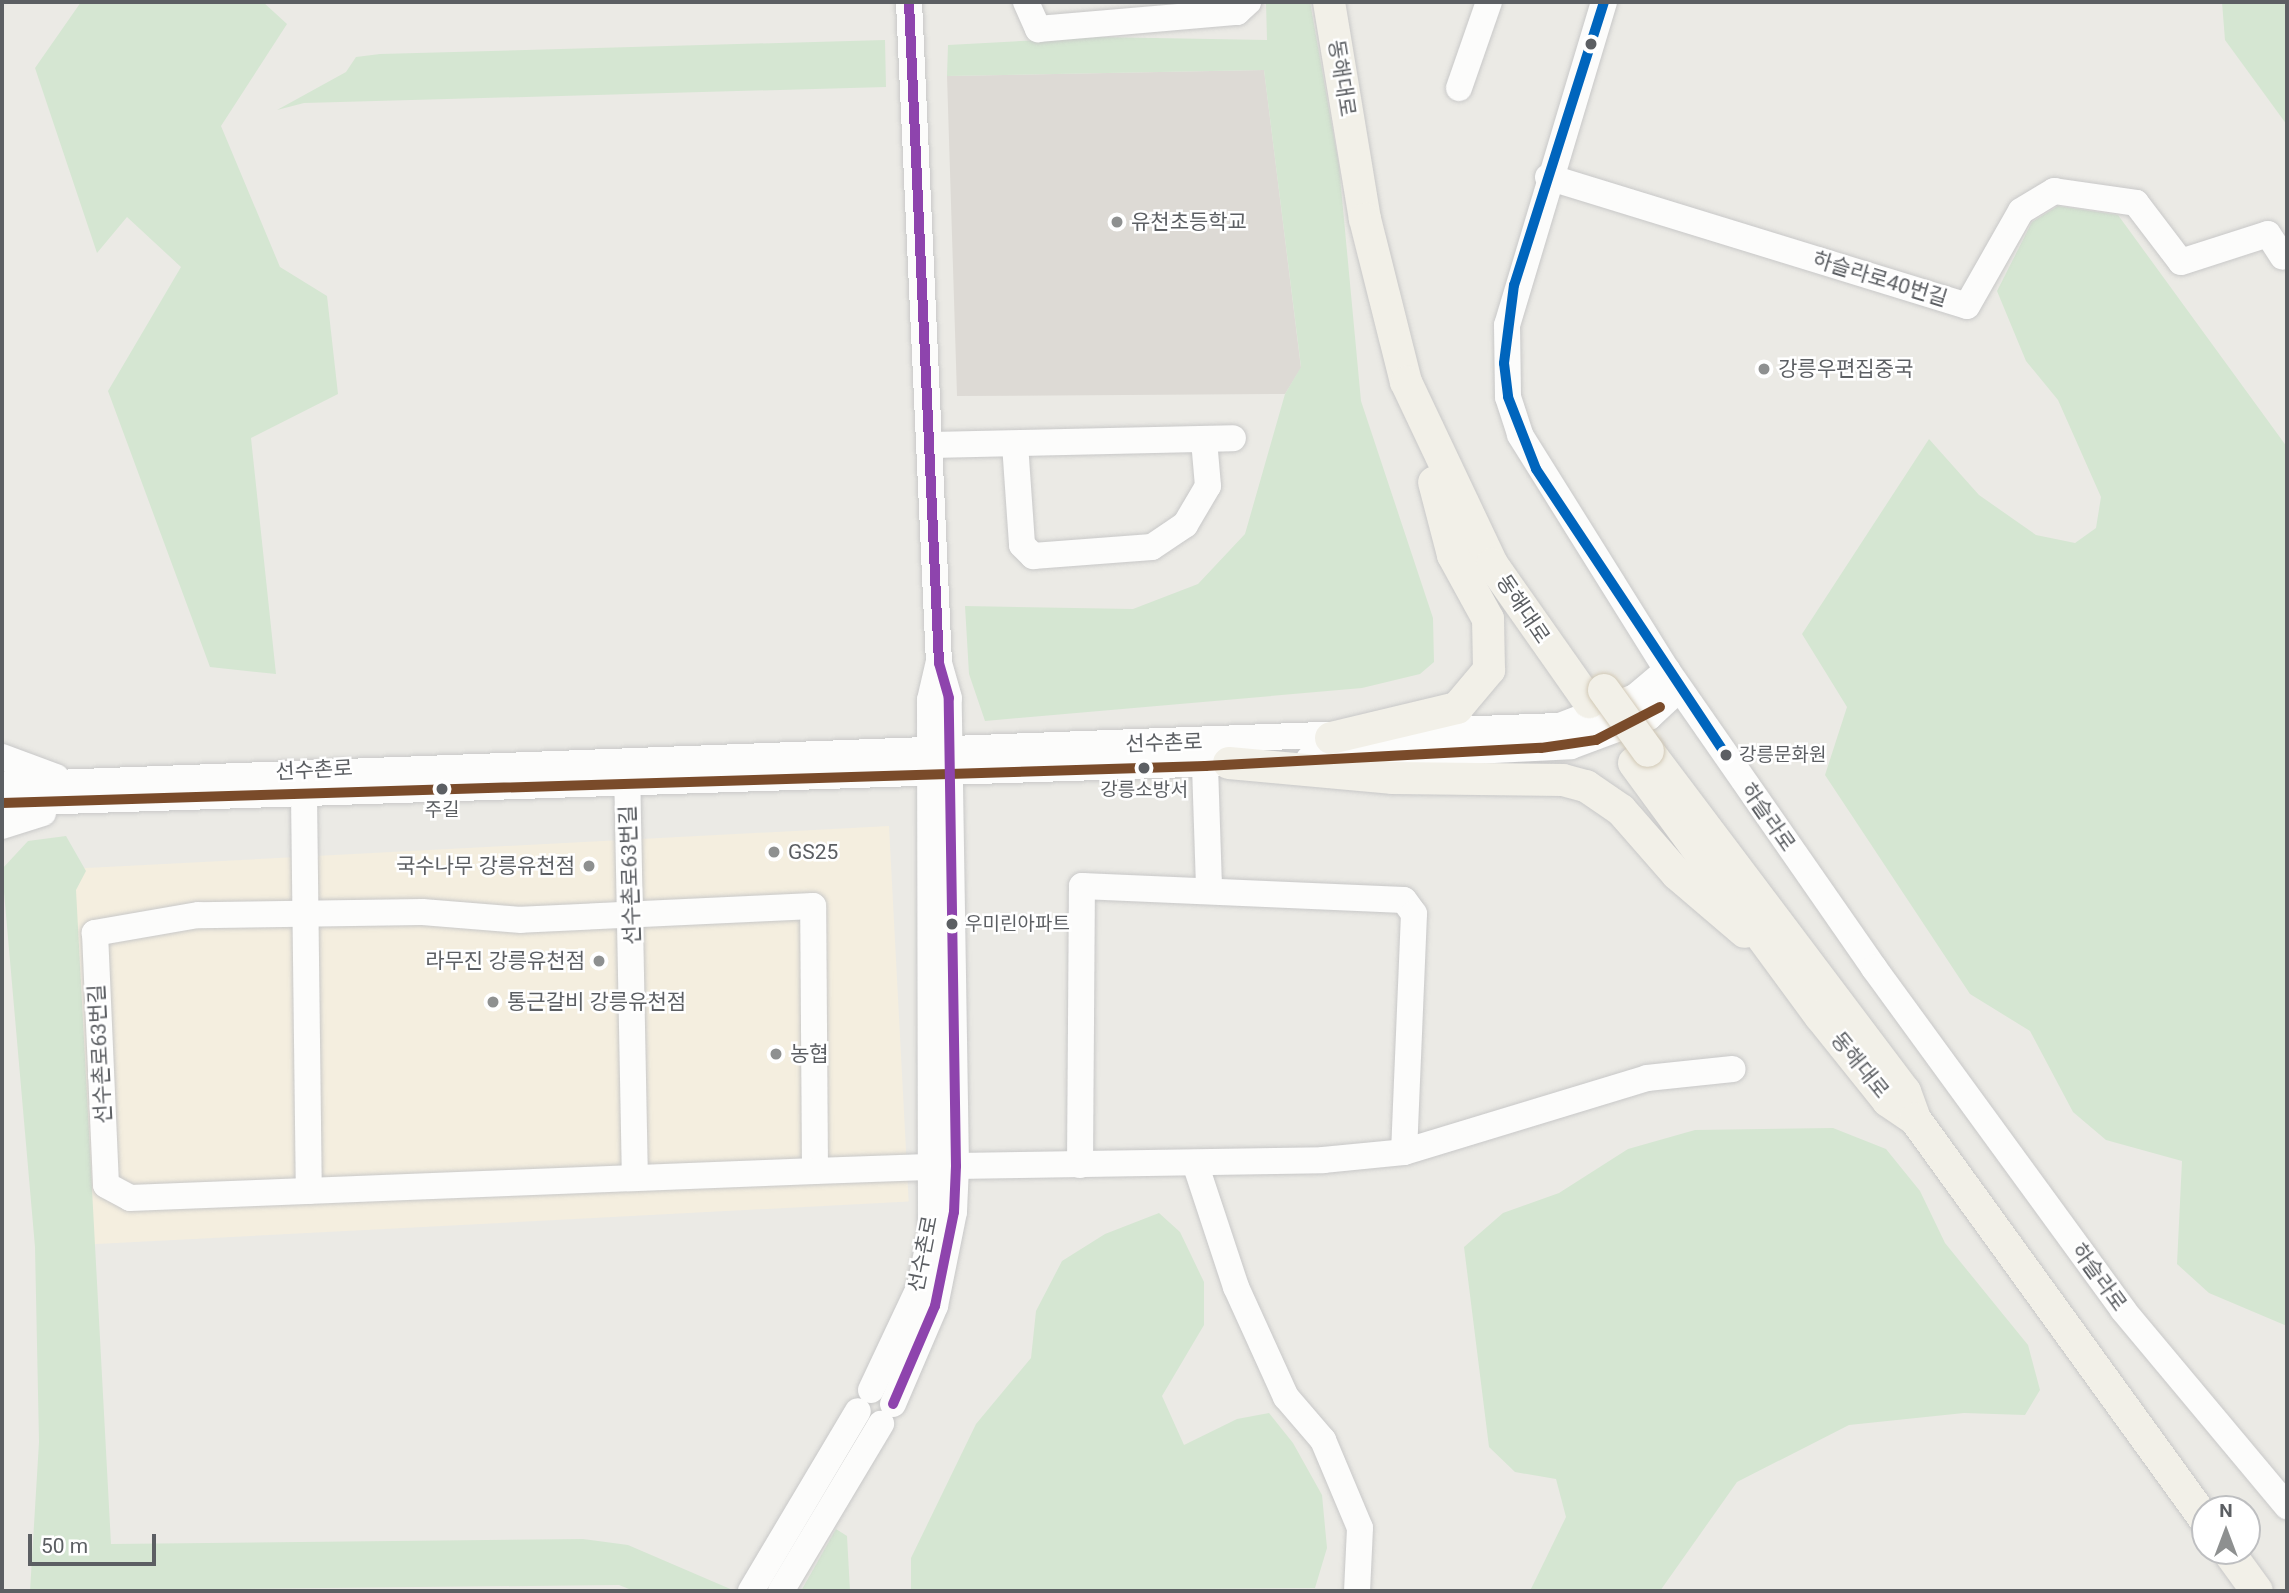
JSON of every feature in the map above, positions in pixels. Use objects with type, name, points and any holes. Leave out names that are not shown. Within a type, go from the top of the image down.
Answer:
[{"type":"main road","name":"동해대로","points":[[1329,2],[1383,307],[1413,399],[1492,564],[1641,757],[1791,971],[1888,1101],[1914,1119]]},
{"type":"main road","name":"동해대로","points":[[1349,2],[1386,224],[1432,396],[1506,550],[1596,696]]},
{"type":"main road","points":[[1331,738],[1457,708],[1489,670],[1488,620],[1453,555],[1413,399]]},
{"type":"main road","name":"동해대로","points":[[1641,757],[1905,1092],[1914,1119],[2191,1501]]},
{"type":"main road","points":[[1217,764],[1393,778],[1563,780],[1586,786],[1621,810],[1677,874],[1791,971]]},
{"type":"main road","points":[[2238,1565],[2257,1591]]},
{"type":"street","points":[[627,769],[941,761],[931,445],[909,2]]},
{"type":"street","points":[[1026,2],[1038,29],[1237,12],[1248,3]]},
{"type":"street","points":[[1459,88],[1489,2]]},
{"type":"street","name":"하슬라로","points":[[1604,2],[1548,177],[1507,325],[1508,397],[1536,470],[1673,679],[2123,1310],[2287,1506]]},
{"type":"street","name":"하슬라로40번길","points":[[1548,177],[1966,306],[2021,211],[2054,191],[2136,203],[2181,262],[2268,234],[2283,257]]},
{"type":"street","points":[[931,445],[1233,438]]},
{"type":"street","points":[[1015,444],[1021,545],[1032,556],[1152,547],[1185,525],[1208,486],[1204,440]]},
{"type":"street","name":"선수촌로","points":[[941,761],[1560,726],[1673,679]]},
{"type":"street","name":"선수촌로","points":[[941,761],[1217,764],[1571,746],[1649,717],[1673,679]]},
{"type":"street","points":[[2,757],[82,782]]},
{"type":"street","name":"선수촌로","points":[[781,1591],[876,1407],[920,1286],[945,1166],[941,761]]},
{"type":"street","name":"선수촌로","points":[[1209,886],[1217,764]]},
{"type":"street","name":"선수촌로","points":[[2,785],[627,769]]},
{"type":"street","name":"선수촌로","points":[[2,803],[106,804],[304,795],[627,769]]},
{"type":"street","name":"선수촌로63번길","points":[[627,769],[632,914],[635,1178]]},
{"type":"street","points":[[304,795],[310,915],[309,1191]]},
{"type":"street","points":[[2,826],[106,804]]},
{"type":"street","points":[[1080,1166],[1082,886],[1209,886],[1404,900],[1413,914],[1404,1152]]},
{"type":"street","points":[[310,915],[422,912],[522,920],[813,906],[815,1171]]},
{"type":"street","name":"선수촌로63번길","points":[[310,915],[198,915],[95,933],[106,1185],[130,1198],[945,1166]]},
{"type":"street","points":[[945,1166],[1195,1163],[1404,1152],[1647,1078],[1733,1069]]},
{"type":"street","points":[[1195,1163],[1236,1287],[1286,1396],[1323,1440],[1360,1528],[1357,1591]]},
{"type":"street","name":"선수촌로","points":[[751,1591],[876,1407]]},
{"type":"shaded area","name":"유천초등학교","points":[[1264,70],[1301,368],[1285,394],[957,396],[947,76]]},
{"type":"shaded area","points":[[889,826],[909,1201],[87,1245],[67,869]]},
{"type":"green space","points":[[81,2],[263,2],[287,24],[221,126],[280,267],[327,296],[338,394],[251,438],[276,674],[210,667],[108,391],[181,267],[127,217],[97,253],[35,68]]},
{"type":"green space","points":[[1266,2],[1310,2],[1339,166],[1361,401],[1433,618],[1434,662],[1420,674],[1362,688],[985,721],[969,674],[965,606],[1133,609],[1198,584],[1245,534],[1285,394],[1301,367],[1264,70],[947,76],[948,45],[1098,37],[1267,40]]},
{"type":"green space","points":[[2222,2],[2287,2],[2287,125],[2225,40]]},
{"type":"green space","points":[[885,40],[886,87],[304,103],[277,110],[346,72],[356,57],[380,54]]},
{"type":"green space","points":[[2058,206],[2118,215],[2287,447],[2287,1326],[2209,1293],[2177,1264],[2182,1161],[2106,1140],[2073,1112],[2030,1031],[1970,994],[1825,775],[1847,707],[1802,634],[1929,439],[1979,495],[2036,535],[2075,543],[2096,528],[2101,497],[2058,400],[2026,361],[1997,291],[2032,222]]},
{"type":"green space","points":[[66,836],[86,871],[76,890],[111,1544],[583,1539],[628,1545],[735,1591],[634,1591],[619,1585],[30,1591],[39,1442],[35,1247],[2,869],[28,841]]},
{"type":"green space","points":[[1833,1128],[1886,1149],[1920,1191],[1945,1243],[2028,1345],[2040,1390],[2025,1415],[1964,1413],[1849,1425],[1737,1482],[1660,1591],[1530,1591],[1566,1517],[1556,1479],[1515,1472],[1489,1447],[1464,1247],[1503,1213],[1559,1193],[1628,1149],[1695,1130]]},
{"type":"green space","points":[[1159,1213],[1180,1232],[1204,1282],[1204,1325],[1162,1396],[1184,1445],[1237,1419],[1269,1413],[1293,1443],[1322,1495],[1327,1548],[1315,1588],[911,1591],[911,1558],[976,1424],[1031,1358],[1036,1311],[1062,1261],[1105,1234]]},
{"type":"green space","points":[[836,1529],[847,1536],[850,1591],[801,1591]]},
{"type":"transit line","points":[[893,1404],[935,1306],[954,1212],[956,1166],[949,698],[939,663],[909,2]]},
{"type":"transit line","points":[[1604,2],[1514,285],[1504,363],[1508,397],[1536,469],[1726,755]]},
{"type":"transit line","points":[[2,803],[1205,766],[1541,748],[1596,740],[1660,707]]},
{"type":"place","name":"유천초등학교","points":[[1117,222]]},
{"type":"place","name":"강릉우편집중국","points":[[1764,369]]},
{"type":"place","name":"강릉문화원","points":[[1726,755]]},
{"type":"place","name":"강릉소방서","points":[[1144,768]]},
{"type":"place","name":"주길","points":[[442,789]]},
{"type":"place","name":"GS25","points":[[774,852]]},
{"type":"place","name":"국수나무 강릉유천점","points":[[589,866]]},
{"type":"place","name":"우미린아파트","points":[[952,924]]},
{"type":"place","name":"라무진 강릉유천점","points":[[599,961]]},
{"type":"place","name":"통근갈비 강릉유천점","points":[[493,1002]]},
{"type":"place","name":"농협","points":[[776,1054]]}]
